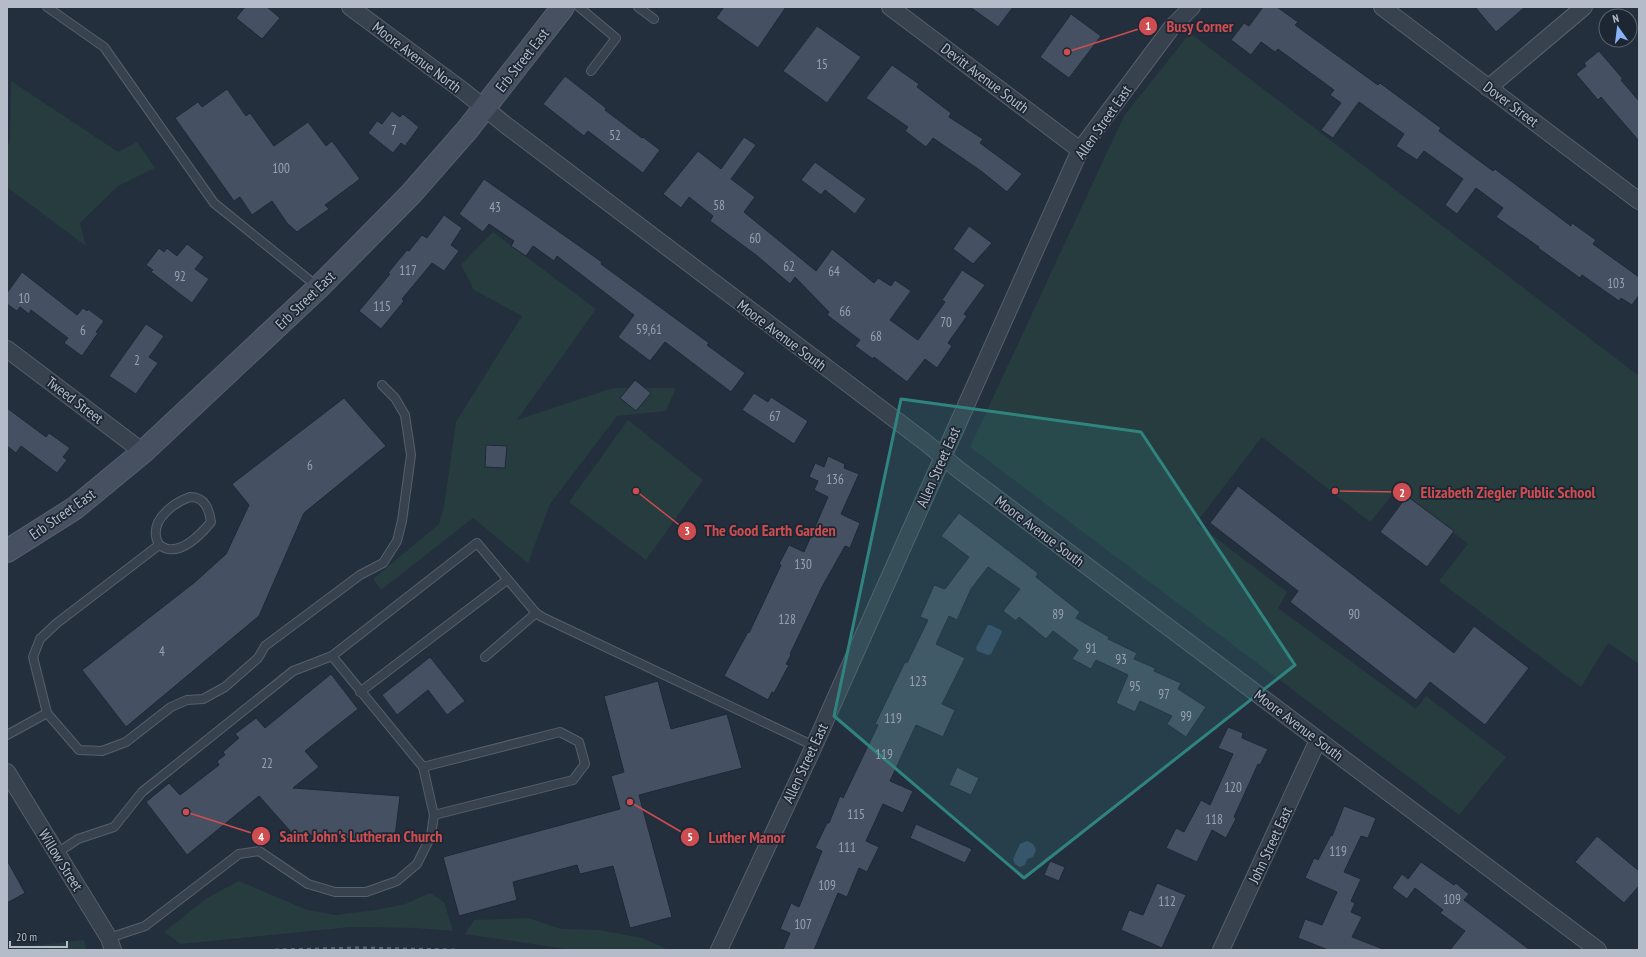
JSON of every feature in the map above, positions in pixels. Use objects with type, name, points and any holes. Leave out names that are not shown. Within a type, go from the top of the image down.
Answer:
[{"type":"main road","name":"Erb Street East","points":[[7,551],[75,508],[143,452],[318,288],[410,195],[467,130],[563,7]]},
{"type":"street","name":"Moore Avenue North","points":[[350,7],[484,108]]},
{"type":"street","name":"Devitt Avenue South","points":[[890,7],[1080,150]]},
{"type":"street","name":"Allen Street East","points":[[720,950],[814,746],[1080,150],[1172,27],[1192,7]]},
{"type":"street","name":"Dover Street","points":[[1382,7],[1639,201]]},
{"type":"street","points":[[1488,88],[1584,7]]},
{"type":"street","name":"Moore Avenue South","points":[[484,108],[959,470],[1598,950]]},
{"type":"street","name":"Tweed Street","points":[[7,349],[143,452]]},
{"type":"street","name":"John Street East","points":[[1221,950],[1318,740]]},
{"type":"street","name":"Willow Street","points":[[7,772],[112,945]]},
{"type":"lane","points":[[47,7],[104,47],[214,203],[318,288]]},
{"type":"lane","points":[[579,7],[616,38],[591,71]]},
{"type":"lane","points":[[638,7],[654,19]]},
{"type":"lane","points":[[159,545],[57,623],[40,639],[33,657],[47,713],[79,750],[102,752],[126,742],[171,707],[187,700],[203,699],[225,687],[258,658],[265,646],[360,575],[383,563],[397,541],[402,521],[411,455],[405,415],[395,398],[382,385]]},
{"type":"lane","points":[[190,497],[196,497],[205,502],[209,511],[211,522],[203,533],[190,543],[176,549],[168,549],[159,545],[156,536],[157,524],[173,506],[181,500],[190,497]]},
{"type":"lane","points":[[57,853],[78,838],[114,827],[142,792],[293,671],[332,656],[476,543],[536,613],[814,746]]},
{"type":"lane","points":[[360,692],[507,580]]},
{"type":"lane","points":[[485,657],[536,613]]},
{"type":"lane","points":[[112,945],[145,926],[239,854],[259,851],[308,884],[335,892],[366,892],[396,881],[417,864],[431,836],[434,815],[423,767],[332,656]]},
{"type":"lane","points":[[7,735],[47,713]]},
{"type":"lane","points":[[423,767],[560,732],[579,742],[584,764],[573,780],[434,815]]},
{"type":"highlighted area","points":[[901,399],[1141,432],[1295,665],[1024,878],[834,716]]},
{"type":"green space","points":[[1190,33],[1639,376],[1639,664],[1608,643],[1581,687],[1439,581],[1468,544],[1397,489],[1370,522],[1262,437],[1196,523],[1287,592],[1278,608],[1416,709],[1426,696],[1506,757],[1459,815],[970,447],[1124,116]]},
{"type":"green space","points":[[11,81],[118,152],[137,142],[155,168],[118,186],[80,223],[86,246],[7,187],[7,148],[10,140]]},
{"type":"green space","points":[[493,232],[596,309],[517,420],[613,388],[676,388],[666,411],[617,416],[550,504],[528,563],[473,518],[381,590],[373,579],[439,524],[444,507],[456,422],[522,316],[474,290],[461,265]]},
{"type":"green space","points":[[628,420],[703,480],[646,560],[569,502]]},
{"type":"green space","points":[[239,881],[307,910],[335,915],[376,910],[405,904],[430,893],[444,902],[453,931],[416,928],[350,927],[181,944],[164,932],[207,898]]},
{"type":"green space","points":[[528,918],[561,929],[599,930],[642,938],[669,950],[573,950],[465,934],[474,920]]},
{"type":"green space","points":[[84,940],[86,949],[7,950],[7,949]]},
{"type":"water","points":[[988,625],[1001,630],[1002,632],[991,654],[988,655],[977,651],[976,648]]},
{"type":"water","points":[[1027,841],[1033,844],[1036,850],[1033,857],[1027,859],[1025,865],[1020,867],[1015,864],[1013,859],[1020,844]]},
{"type":"building","points":[[245,7],[267,7],[280,18],[262,39],[236,18]]},
{"type":"building","points":[[724,7],[786,7],[758,48],[716,18]]},
{"type":"building","points":[[970,7],[1013,7],[998,27]]},
{"type":"building","points":[[1263,7],[1277,7],[1298,22],[1295,25],[1378,85],[1380,83],[1441,128],[1439,131],[1493,171],[1495,169],[1571,226],[1572,223],[1596,240],[1593,244],[1639,277],[1639,295],[1632,305],[1621,298],[1619,301],[1582,275],[1580,278],[1496,217],[1503,208],[1476,188],[1457,214],[1445,205],[1463,179],[1424,151],[1417,160],[1396,146],[1404,134],[1359,102],[1333,138],[1321,130],[1341,103],[1330,95],[1334,90],[1278,49],[1275,52],[1261,42],[1251,55],[1231,40],[1244,23],[1249,26]]},
{"type":"building","points":[[1475,7],[1525,7],[1496,32]]},
{"type":"building","points":[[1071,14],[1101,36],[1069,78],[1040,57]]},
{"type":"building","points":[[817,26],[861,57],[827,103],[783,71]]},
{"type":"building","points":[[1599,51],[1623,79],[1621,80],[1639,101],[1639,141],[1601,97],[1598,100],[1576,74],[1586,66],[1584,63]]},
{"type":"building","points":[[892,65],[919,84],[917,87],[951,113],[949,117],[983,139],[980,143],[1022,174],[1007,192],[981,171],[933,138],[926,147],[905,131],[908,127],[866,98]]},
{"type":"building","points":[[565,76],[606,108],[605,110],[660,150],[643,173],[588,131],[584,136],[543,104]]},
{"type":"building","points":[[227,89],[246,116],[250,113],[274,146],[308,122],[326,146],[332,141],[360,179],[325,205],[329,209],[297,232],[287,223],[272,201],[252,215],[240,197],[234,201],[175,118],[198,102],[202,107]]},
{"type":"building","points":[[392,111],[400,117],[403,114],[419,127],[405,146],[401,143],[393,153],[368,133],[377,121],[382,124]]},
{"type":"building","points":[[744,137],[756,145],[731,179],[755,197],[744,212],[816,271],[832,249],[874,283],[878,278],[891,286],[895,280],[911,291],[890,320],[918,340],[945,302],[942,300],[962,270],[985,285],[964,314],[967,316],[948,343],[952,346],[937,368],[925,359],[907,382],[874,357],[873,359],[855,346],[860,340],[827,315],[829,312],[795,277],[790,284],[756,255],[710,221],[713,216],[689,197],[681,208],[663,194],[698,151],[721,169]]},
{"type":"building","points":[[815,162],[866,199],[855,214],[825,190],[821,195],[801,180]]},
{"type":"building","points":[[484,179],[602,262],[601,264],[709,343],[707,345],[745,373],[731,392],[665,342],[650,361],[618,337],[634,315],[557,256],[554,261],[533,246],[526,256],[511,246],[514,241],[489,224],[483,232],[459,214]]},
{"type":"building","points":[[444,215],[462,228],[451,245],[459,251],[444,271],[432,263],[402,299],[404,301],[381,329],[359,311],[390,274],[388,273],[407,250],[409,251],[422,235],[427,238]]},
{"type":"building","points":[[969,226],[992,243],[973,264],[953,249]]},
{"type":"building","points":[[187,244],[204,257],[195,269],[209,279],[192,303],[151,272],[153,270],[146,265],[159,248],[164,252],[167,248],[177,256]]},
{"type":"building","points":[[22,272],[77,315],[83,308],[87,311],[88,309],[104,321],[96,332],[98,333],[82,356],[64,343],[68,338],[31,310],[29,314],[20,307],[17,311],[7,304],[7,293]]},
{"type":"building","points":[[146,324],[164,336],[149,357],[158,363],[136,394],[109,376]]},
{"type":"building","points":[[635,380],[651,393],[636,411],[620,398]]},
{"type":"building","points":[[754,393],[768,402],[771,397],[808,421],[794,444],[742,410]]},
{"type":"building","points":[[344,398],[386,446],[304,513],[259,616],[126,727],[82,670],[195,582],[226,554],[249,505],[232,484]]},
{"type":"building","points":[[7,408],[46,437],[49,433],[70,448],[63,457],[67,460],[57,473],[21,446],[16,453],[7,446]]},
{"type":"building","points":[[486,445],[507,446],[505,468],[485,467]]},
{"type":"building","points":[[828,456],[845,464],[844,468],[859,474],[841,514],[860,523],[850,548],[845,546],[822,587],[790,654],[791,655],[786,664],[789,665],[774,693],[772,692],[768,700],[724,676],[748,632],[749,633],[781,565],[779,564],[789,545],[804,552],[828,497],[814,490],[818,481],[809,477],[815,463],[824,467]]},
{"type":"building","points":[[1238,486],[1454,653],[1474,626],[1529,668],[1485,725],[1430,682],[1416,700],[1290,602],[1298,591],[1210,523]]},
{"type":"building","points":[[1407,496],[1454,531],[1427,567],[1380,532]]},
{"type":"building","points":[[959,513],[1038,573],[1036,577],[1080,612],[1076,618],[1109,637],[1108,639],[1137,653],[1134,659],[1155,668],[1154,671],[1181,683],[1178,689],[1206,707],[1186,737],[1167,724],[1172,716],[1140,701],[1135,712],[1116,703],[1128,675],[1096,660],[1091,669],[1072,659],[1078,650],[1053,631],[1046,639],[1019,617],[1016,621],[1003,611],[1020,589],[988,567],[971,589],[957,620],[949,616],[936,644],[965,658],[942,704],[955,710],[943,737],[916,725],[890,781],[913,791],[903,813],[883,804],[866,841],[879,847],[867,872],[859,868],[847,897],[838,893],[814,950],[783,950],[790,933],[780,929],[791,903],[799,907],[822,851],[815,848],[827,823],[829,823],[840,796],[843,798],[878,725],[875,724],[905,662],[907,663],[928,620],[920,617],[934,585],[945,589],[969,557],[941,536]]},
{"type":"building","points":[[430,657],[465,701],[447,715],[428,690],[397,715],[382,695]]},
{"type":"building","points":[[331,674],[358,709],[305,751],[319,767],[293,788],[400,796],[394,844],[292,833],[259,796],[187,855],[146,802],[169,783],[180,795],[219,765],[217,761],[225,755],[223,752],[239,738],[235,734],[256,718],[265,728]]},
{"type":"building","points":[[658,681],[671,729],[727,714],[742,768],[639,795],[672,917],[630,928],[613,866],[580,874],[577,865],[513,882],[517,900],[459,916],[443,857],[620,809],[611,776],[624,772],[604,696]]},
{"type":"building","points":[[1228,727],[1243,733],[1242,738],[1268,749],[1260,765],[1258,764],[1234,817],[1236,819],[1226,838],[1212,830],[1197,862],[1166,848],[1176,828],[1184,832],[1201,800],[1210,805],[1233,754],[1218,748]]},
{"type":"building","points":[[957,767],[979,778],[971,795],[949,785]]},
{"type":"building","points":[[1344,806],[1376,818],[1368,838],[1361,836],[1344,872],[1361,879],[1351,901],[1355,903],[1351,912],[1362,917],[1352,937],[1383,949],[1382,950],[1328,950],[1298,938],[1305,919],[1322,925],[1337,892],[1305,878],[1314,858],[1318,860],[1331,835],[1332,836]]},
{"type":"building","points":[[916,824],[972,849],[965,863],[910,838]]},
{"type":"building","points":[[1597,836],[1639,871],[1639,886],[1624,903],[1575,862]]},
{"type":"building","points":[[7,860],[25,893],[7,903]]},
{"type":"building","points":[[1050,861],[1065,867],[1059,881],[1044,875]]},
{"type":"building","points":[[1421,862],[1454,885],[1456,883],[1469,894],[1464,900],[1530,950],[1450,950],[1465,931],[1440,913],[1443,910],[1415,888],[1407,899],[1392,888],[1402,874],[1408,879]]},
{"type":"building","points":[[1157,883],[1186,895],[1162,948],[1121,930],[1129,910],[1143,915]]},
{"type":"railway","points":[[275,950],[360,948],[455,950]]},
{"type":"place","name":"Busy Corner","points":[[1067,52]]},
{"type":"place","name":"The Good Earth Garden","points":[[636,491]]},
{"type":"place","name":"Elizabeth Ziegler Public School","points":[[1335,491]]},
{"type":"place","name":"Luther Manor","points":[[630,802]]},
{"type":"place","name":"Saint John's Lutheran Church","points":[[186,812]]}]
